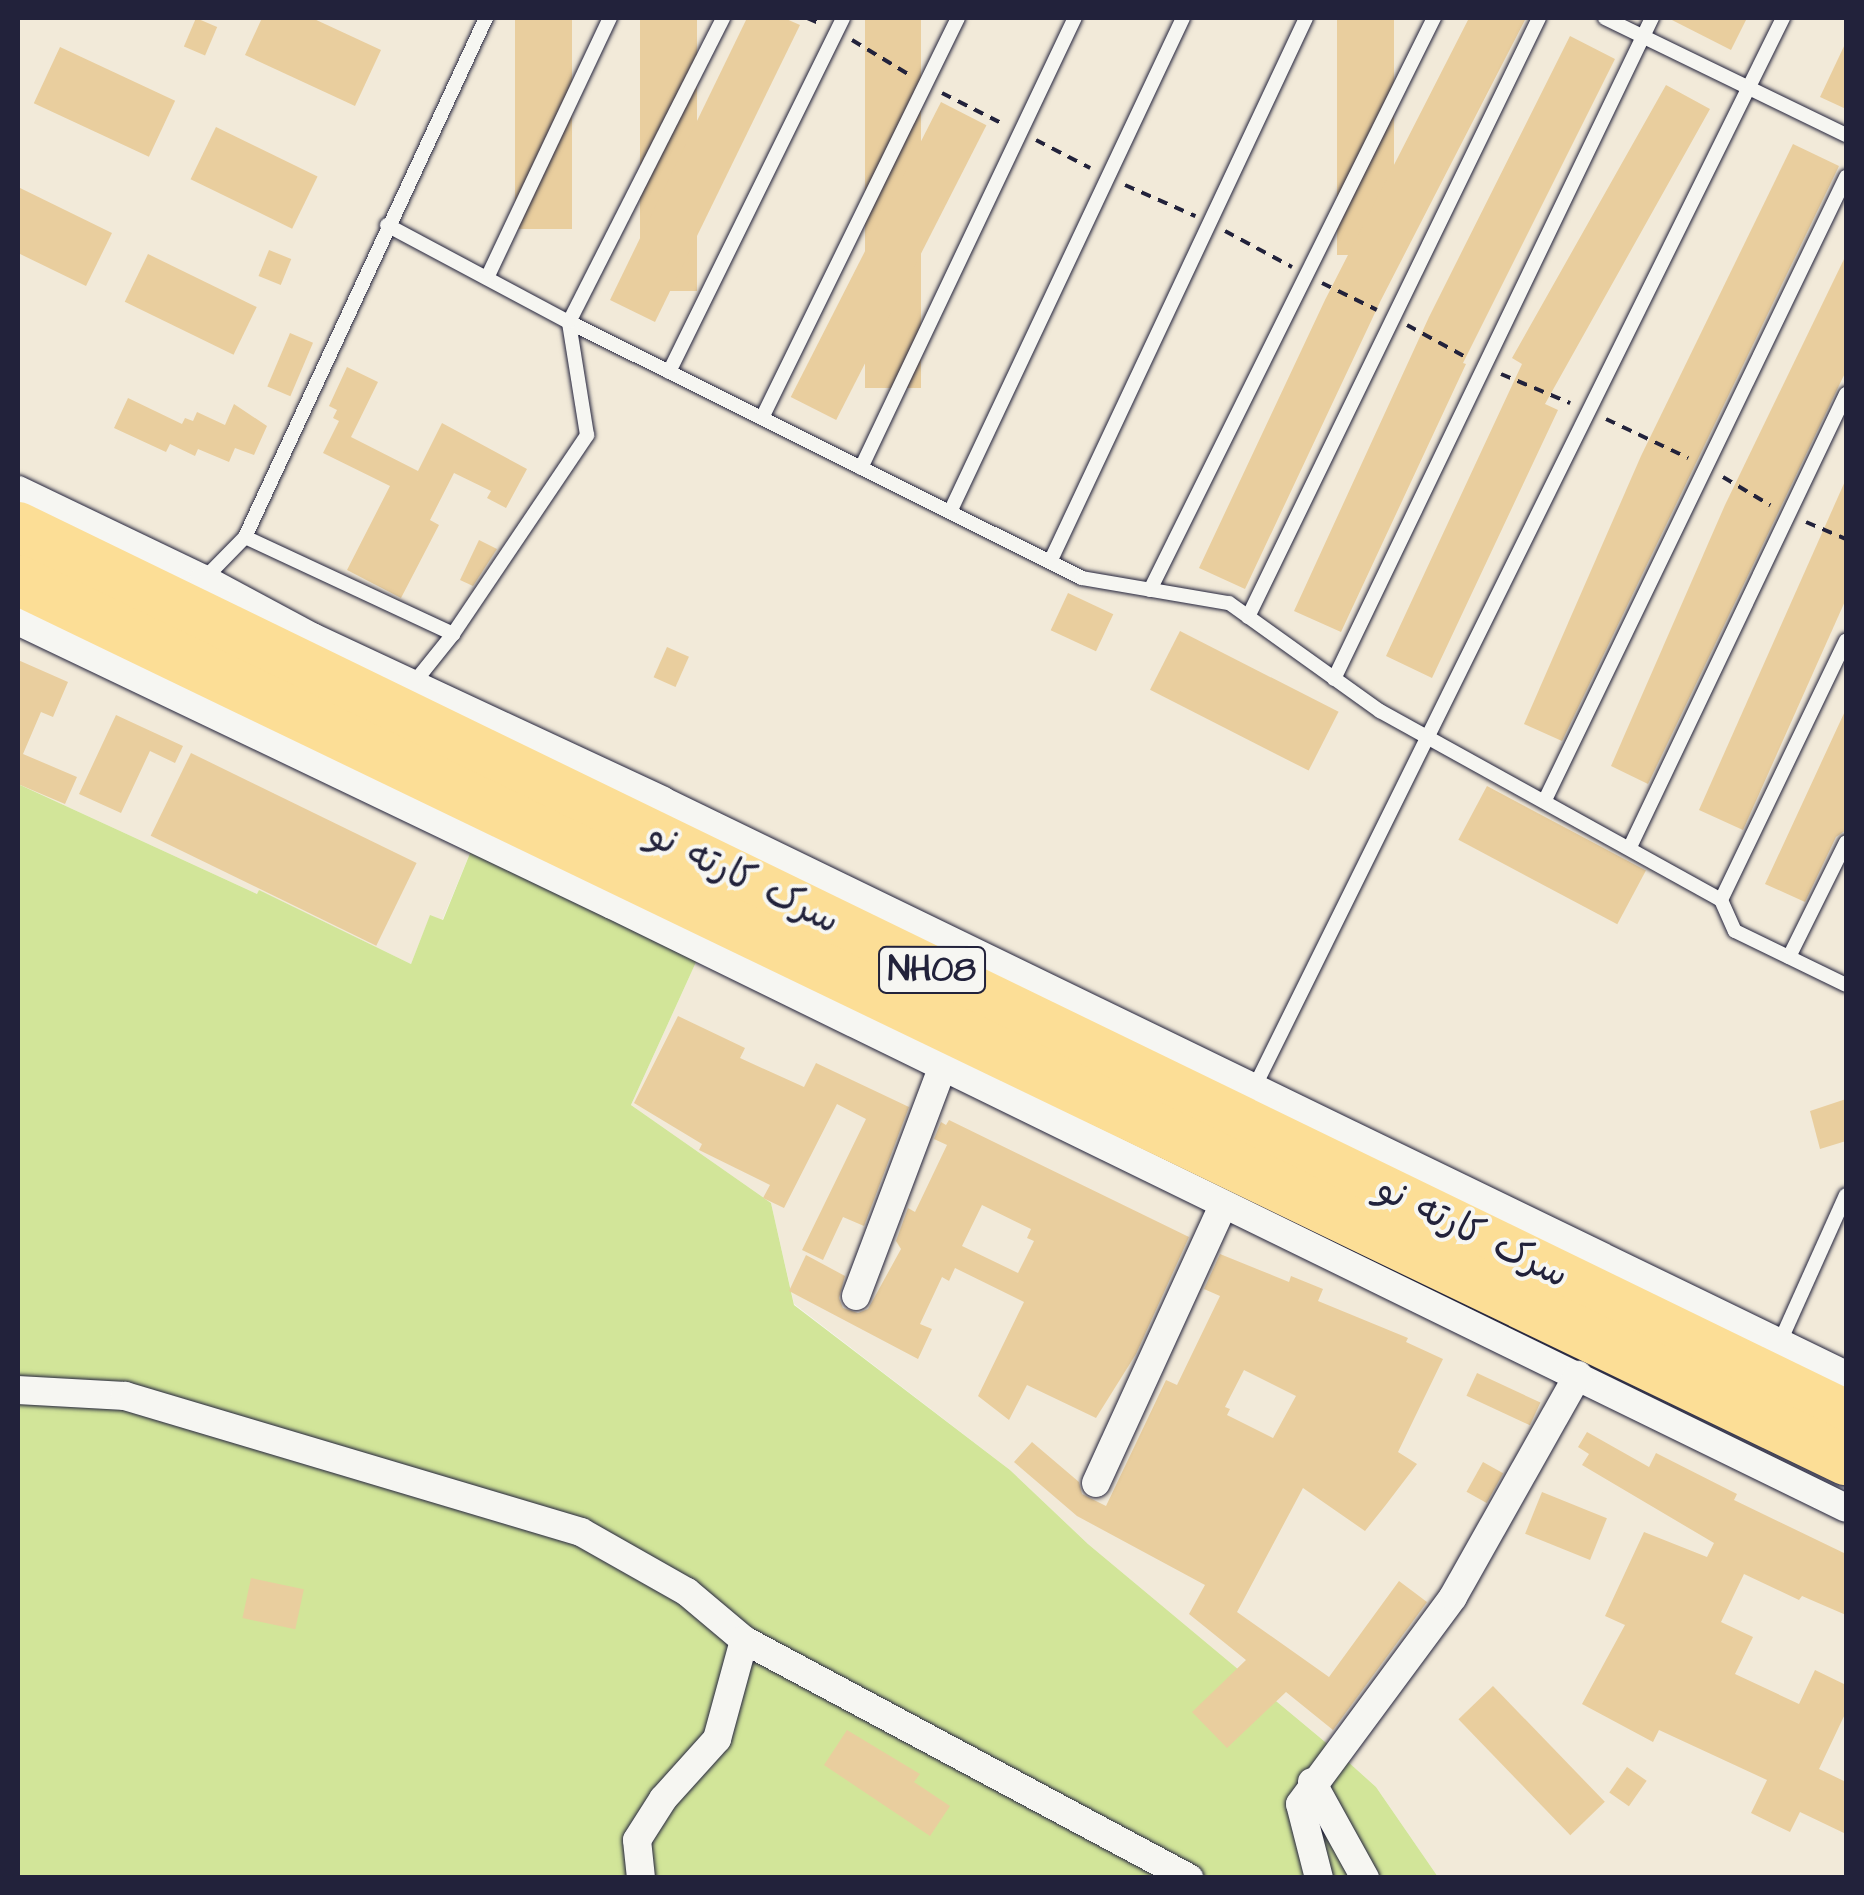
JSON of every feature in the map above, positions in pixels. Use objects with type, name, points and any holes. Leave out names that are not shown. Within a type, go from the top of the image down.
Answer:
[{"type":"highway","name":"NH08","points":[[18,526],[411,725],[1764,1384],[1846,1415]]},
{"type":"highway","name":"NH08","points":[[18,580],[411,725]]},
{"type":"highway","name":"NH08","points":[[1764,1384],[1846,1460]]},
{"type":"street","points":[[18,490],[204,578],[411,725],[1253,1089],[1764,1384],[1846,1374]]},
{"type":"street","points":[[18,621],[612,905],[1846,1508]]},
{"type":"street","points":[[856,1296],[942,1069]]},
{"type":"street","points":[[1096,1482],[1223,1205]]},
{"type":"street","points":[[1319,1878],[1300,1804],[1312,1782],[1452,1597],[1578,1375]]},
{"type":"street","points":[[18,1390],[125,1396],[582,1532],[687,1592],[744,1640],[1188,1878]]},
{"type":"street","points":[[641,1878],[638,1840],[662,1799],[717,1739],[744,1640]]},
{"type":"street","points":[[1312,1782],[1365,1878]]},
{"type":"lane","points":[[204,578],[244,537],[486,18]]},
{"type":"lane","points":[[487,278],[610,18]]},
{"type":"lane","points":[[411,725],[453,634],[586,435],[570,322],[723,18]]},
{"type":"lane","points":[[669,372],[843,18]]},
{"type":"lane","points":[[762,418],[958,18]]},
{"type":"lane","points":[[861,468],[1074,18]]},
{"type":"lane","points":[[950,512],[1184,18]]},
{"type":"lane","points":[[1050,562],[1306,18]]},
{"type":"lane","points":[[1150,590],[1434,18]]},
{"type":"lane","points":[[1248,617],[1539,18]]},
{"type":"lane","points":[[1606,18],[1846,135]]},
{"type":"lane","points":[[1334,678],[1652,18]]},
{"type":"lane","points":[[1253,1089],[1431,737],[1783,18]]},
{"type":"lane","points":[[1545,800],[1846,177]]},
{"type":"lane","points":[[387,225],[570,322],[1082,578],[1229,604],[1380,711],[1721,900],[1735,932],[1846,985]]},
{"type":"lane","points":[[1630,848],[1846,394]]},
{"type":"lane","points":[[244,537],[453,634]]},
{"type":"lane","points":[[1721,900],[1846,640]]},
{"type":"lane","points":[[1789,958],[1846,842]]},
{"type":"lane","points":[[1764,1384],[1846,1195]]},
{"type":"shaded area","points":[[18,18],[1846,18],[1846,1375],[18,490]]},
{"type":"shaded area","points":[[18,621],[475,841],[442,921],[430,916],[411,964],[260,891],[257,894],[18,784]]},
{"type":"shaded area","points":[[702,949],[1846,1508],[1846,1877],[1438,1877],[1376,1787],[1336,1751],[1088,1544],[1010,1470],[794,1304],[771,1203],[631,1105]]},
{"type":"green space","points":[[18,784],[257,894],[259,890],[411,964],[430,915],[443,920],[475,841],[702,949],[631,1105],[771,1203],[794,1305],[1010,1470],[1088,1544],[1336,1751],[1376,1787],[1438,1877],[18,1878]]},
{"type":"building","points":[[196,18],[217,27],[205,56],[184,47]]},
{"type":"building","points":[[262,18],[312,18],[381,50],[355,106],[245,55]]},
{"type":"building","points":[[515,18],[572,18],[572,229],[515,229]]},
{"type":"building","points":[[640,18],[697,18],[697,291],[640,291]]},
{"type":"building","points":[[747,18],[784,18],[800,25],[655,322],[610,300]]},
{"type":"building","points":[[865,18],[921,18],[921,388],[865,388]]},
{"type":"building","points":[[1337,18],[1394,18],[1394,255],[1337,255]]},
{"type":"building","points":[[1469,18],[1526,18],[1381,300],[1245,589],[1199,568],[1325,300]]},
{"type":"building","points":[[1668,18],[1747,18],[1731,50]]},
{"type":"building","points":[[1570,36],[1615,59],[1463,363],[1466,364],[1341,632],[1294,611],[1429,317]]},
{"type":"building","points":[[1846,42],[1846,109],[1820,97]]},
{"type":"building","points":[[60,47],[175,101],[149,157],[34,103]]},
{"type":"building","points":[[1666,85],[1710,109],[1545,404],[1558,410],[1432,678],[1386,656],[1522,364],[1512,358]]},
{"type":"building","points":[[941,102],[986,125],[836,420],[791,397]]},
{"type":"building","points":[[216,127],[318,177],[292,229],[191,179]]},
{"type":"building","points":[[1793,144],[1839,166],[1562,741],[1524,724],[1641,456]]},
{"type":"building","points":[[18,187],[112,233],[86,286],[18,253]]},
{"type":"building","points":[[269,250],[291,259],[281,285],[259,276]]},
{"type":"building","points":[[148,254],[257,307],[234,355],[125,302]]},
{"type":"building","points":[[1846,255],[1846,371],[1648,784],[1611,766],[1725,505]]},
{"type":"building","points":[[290,333],[313,343],[290,396],[267,386]]},
{"type":"building","points":[[347,367],[378,382],[351,437],[418,471],[442,423],[527,469],[506,508],[487,498],[491,491],[454,473],[430,520],[439,525],[401,598],[347,570],[390,486],[323,453],[339,421],[333,418],[337,410],[329,406]]},
{"type":"building","points":[[128,398],[182,424],[185,418],[193,421],[197,412],[225,425],[234,404],[267,426],[254,455],[235,448],[229,462],[198,449],[195,456],[170,444],[166,452],[114,428]]},
{"type":"building","points":[[1846,479],[1846,599],[1743,830],[1699,810]]},
{"type":"building","points":[[479,540],[497,549],[473,586],[460,580]]},
{"type":"building","points":[[1068,593],[1113,614],[1096,651],[1051,630]]},
{"type":"building","points":[[1180,631],[1339,712],[1309,771],[1150,690]]},
{"type":"building","points":[[667,647],[689,657],[676,687],[654,677]]},
{"type":"building","points":[[18,660],[68,682],[53,717],[41,712],[23,754],[77,777],[65,804],[18,784]]},
{"type":"building","points":[[1846,709],[1846,830],[1836,837],[1805,902],[1765,884]]},
{"type":"building","points":[[116,715],[183,746],[175,763],[150,751],[121,813],[79,794]]},
{"type":"building","points":[[191,753],[417,863],[376,946],[151,836]]},
{"type":"building","points":[[1487,786],[1646,871],[1617,924],[1458,840]]},
{"type":"building","points":[[678,1016],[745,1048],[740,1058],[804,1087],[816,1063],[909,1107],[864,1226],[843,1217],[823,1260],[802,1250],[866,1119],[837,1104],[784,1208],[763,1198],[770,1185],[699,1150],[702,1144],[634,1103]]},
{"type":"building","points":[[1846,1099],[1846,1141],[1820,1149],[1810,1111]]},
{"type":"building","points":[[949,1120],[1189,1237],[1136,1354],[1096,1418],[1027,1385],[1009,1420],[978,1396],[1024,1302],[955,1268],[949,1281],[942,1277],[920,1324],[932,1329],[918,1359],[789,1291],[806,1255],[845,1276],[839,1298],[843,1308],[858,1313],[868,1309],[901,1249],[896,1241],[908,1208],[915,1212],[947,1145],[934,1139],[941,1122],[946,1125]],"holes":[[[982,1205],[1031,1229],[1027,1238],[1034,1241],[1018,1273],[962,1246]]]},
{"type":"building","points":[[1220,1254],[1289,1282],[1291,1276],[1323,1289],[1318,1301],[1408,1338],[1406,1342],[1443,1359],[1398,1452],[1417,1464],[1365,1531],[1303,1488],[1237,1612],[1329,1677],[1399,1581],[1427,1602],[1333,1730],[1286,1692],[1227,1748],[1192,1712],[1246,1660],[1189,1614],[1205,1585],[1077,1516],[1014,1462],[1032,1442],[1079,1482],[1082,1494],[1106,1506],[1166,1380],[1177,1385],[1220,1296],[1204,1289]],"holes":[[[1244,1370],[1296,1396],[1273,1438],[1227,1415],[1230,1409],[1225,1407]]]},
{"type":"building","points":[[1477,1373],[1540,1403],[1530,1425],[1466,1396]]},
{"type":"building","points":[[1587,1432],[1649,1467],[1656,1453],[1737,1494],[1734,1500],[1846,1554],[1846,1615],[1802,1596],[1799,1600],[1744,1574],[1721,1622],[1753,1637],[1735,1674],[1799,1704],[1815,1670],[1846,1685],[1846,1712],[1819,1769],[1846,1782],[1846,1834],[1800,1812],[1790,1832],[1751,1813],[1767,1780],[1659,1730],[1653,1742],[1582,1704],[1625,1625],[1605,1616],[1644,1532],[1707,1557],[1714,1543],[1582,1465],[1589,1454],[1578,1447]]},
{"type":"building","points":[[1483,1462],[1503,1473],[1487,1503],[1467,1492]]},
{"type":"building","points":[[1542,1492],[1607,1518],[1590,1560],[1525,1534]]},
{"type":"building","points":[[251,1578],[304,1589],[295,1629],[242,1618]]},
{"type":"building","points":[[1493,1686],[1605,1802],[1570,1835],[1458,1719]]},
{"type":"building","points":[[847,1730],[920,1774],[914,1782],[950,1806],[930,1836],[824,1765]]},
{"type":"building","points":[[1627,1767],[1647,1781],[1629,1806],[1609,1792]]}]
